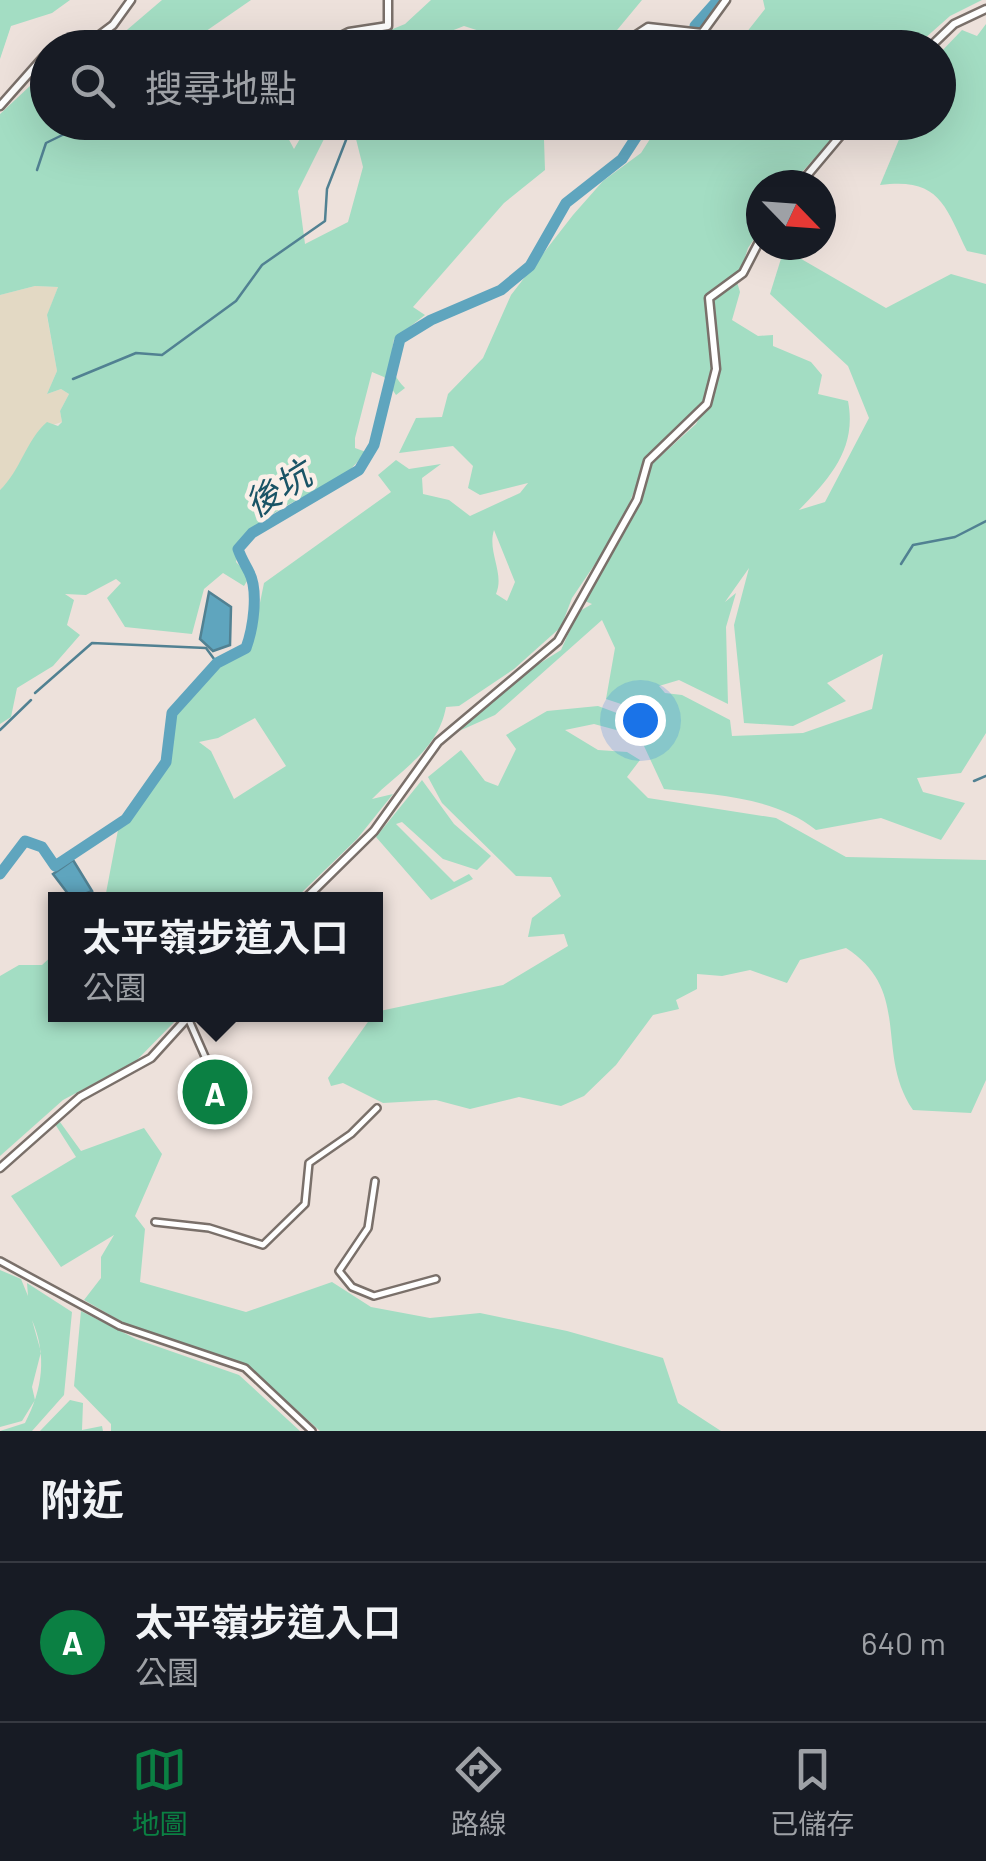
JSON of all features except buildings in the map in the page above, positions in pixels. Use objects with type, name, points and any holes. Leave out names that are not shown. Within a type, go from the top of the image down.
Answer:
[{"type":"street","points":[[106,30],[131,0]]},
{"type":"street","points":[[362,30],[388,26],[388,0]]},
{"type":"street","points":[[706,30],[726,0]]},
{"type":"street","points":[[948,30],[986,10]]},
{"type":"street","points":[[645,30],[684,30]]},
{"type":"street","points":[[0,106],[30,72]]},
{"type":"street","points":[[811,170],[837,140]]},
{"type":"street","points":[[312,892],[374,831],[438,742],[558,641],[637,500],[648,461],[707,404],[716,370],[709,298],[743,272],[749,260]]},
{"type":"street","points":[[0,1168],[80,1097],[150,1058],[184,1022]]},
{"type":"street","points":[[192,1022],[217,1084],[196,1100]]},
{"type":"street","points":[[155,1222],[208,1228],[263,1245],[305,1204],[309,1163],[351,1134],[377,1108]]},
{"type":"street","points":[[374,1181],[368,1228],[339,1271],[352,1287],[374,1296],[436,1278]]},
{"type":"street","points":[[0,1261],[120,1326],[245,1368],[312,1431]]},
{"type":"shaded area","points":[[35,286],[58,287],[47,316],[57,371],[47,394],[61,389],[69,394],[60,411],[62,422],[40,429],[14,477],[0,490],[0,295]]},
{"type":"green space","points":[[0,0],[70,0],[52,13],[11,26],[0,59]]},
{"type":"green space","points":[[162,0],[251,0],[208,30],[127,30]]},
{"type":"green space","points":[[431,0],[642,0],[617,30],[476,30],[464,26],[454,30],[390,30],[405,24]]},
{"type":"green space","points":[[763,0],[982,0],[950,16],[934,30],[748,30],[765,9]]},
{"type":"green space","points":[[986,24],[986,255],[967,251],[945,208],[928,190],[915,185],[880,185],[899,140],[956,140],[956,36],[962,30],[977,36]]},
{"type":"green space","points":[[30,86],[30,140],[289,140],[294,149],[299,140],[324,140],[298,191],[305,244],[348,222],[363,167],[356,140],[544,140],[545,170],[504,203],[413,307],[425,315],[394,339],[392,353],[396,377],[405,388],[396,395],[384,377],[372,372],[355,438],[355,448],[366,452],[341,477],[277,511],[252,532],[236,562],[250,576],[244,586],[223,573],[204,589],[192,634],[125,627],[107,598],[121,583],[116,579],[86,595],[65,594],[74,600],[67,625],[80,635],[53,666],[17,688],[11,717],[0,724],[0,490],[40,429],[47,422],[58,426],[62,422],[60,411],[69,394],[61,389],[47,394],[57,371],[47,315],[58,287],[35,286],[0,295],[0,114]]},
{"type":"green space","points":[[649,140],[831,140],[804,170],[746,170],[746,254],[740,273],[706,298],[712,366],[703,406],[645,463],[620,527],[572,598],[561,627],[514,669],[459,706],[446,707],[426,748],[372,799],[393,794],[357,839],[302,892],[106,892],[118,830],[171,744],[169,721],[206,676],[252,642],[264,583],[391,492],[378,475],[396,460],[409,469],[441,464],[422,478],[423,494],[449,500],[470,516],[520,493],[528,483],[480,495],[468,488],[473,466],[453,446],[399,453],[416,418],[442,417],[448,394],[483,358],[511,295],[603,181],[641,153]],"holes":[[[494,530],[515,582],[507,601],[496,594]],[[255,718],[286,766],[234,799],[211,751],[199,742],[218,738]]]},
{"type":"green space","points":[[781,260],[803,260],[886,308],[951,274],[986,284],[986,733],[961,773],[917,778],[923,792],[965,803],[941,840],[881,818],[816,830],[763,804],[664,789],[644,746],[657,716],[606,699],[615,648],[602,620],[495,715],[450,735],[526,672],[561,650],[578,612],[592,604],[580,599],[651,465],[696,424],[714,391],[712,302],[737,282],[740,292],[732,320],[758,336],[773,335],[773,346],[811,362],[822,375],[818,394],[848,401],[849,433],[839,461],[799,510],[825,502],[869,418],[848,366],[770,294]],"holes":[[[749,568],[734,625],[744,723],[793,726],[846,701],[827,683],[883,654],[872,709],[803,733],[732,736],[730,720],[682,695],[665,693],[659,686],[679,680],[728,704],[726,627],[736,593],[725,602]]]},
{"type":"green space","points":[[598,706],[649,725],[631,734],[594,724],[565,730],[598,750],[627,752],[640,760],[627,777],[648,798],[776,818],[846,857],[986,860],[986,1080],[971,1113],[913,1110],[896,1067],[879,983],[867,965],[846,948],[800,960],[787,983],[750,970],[722,976],[697,974],[697,989],[676,1000],[679,1009],[653,1015],[616,1065],[584,1096],[561,1106],[519,1097],[470,1109],[436,1100],[383,1103],[343,1083],[331,1086],[328,1078],[368,1022],[383,1022],[383,1010],[503,985],[568,946],[564,934],[528,937],[532,918],[561,896],[551,877],[516,876],[442,803],[428,777],[461,750],[485,781],[498,786],[516,749],[506,735],[547,711]]},
{"type":"green space","points":[[422,780],[454,824],[491,856],[477,870],[443,859],[402,822],[396,824],[454,882],[469,874],[473,879],[431,900],[376,837]]},
{"type":"green space","points":[[48,959],[48,1022],[174,1022],[136,1061],[63,1100],[0,1156],[0,976],[19,965],[42,965]]},
{"type":"green space","points":[[60,1122],[81,1151],[144,1128],[162,1154],[135,1216],[145,1229],[140,1282],[246,1312],[332,1282],[371,1307],[430,1318],[480,1313],[567,1331],[663,1358],[678,1403],[721,1431],[320,1431],[260,1377],[208,1352],[136,1330],[84,1300],[101,1278],[101,1257],[114,1235],[61,1267],[11,1196],[76,1157],[55,1124]]},
{"type":"green space","points":[[0,1270],[21,1279],[28,1296],[27,1283],[72,1312],[64,1395],[32,1431],[0,1431],[25,1423],[35,1401],[22,1421],[0,1427]],"holes":[[[41,1354],[41,1372],[35,1400],[32,1387]]]},
{"type":"green space","points":[[81,1311],[136,1339],[239,1375],[300,1431],[111,1431],[111,1424],[74,1386]]},
{"type":"green space","points":[[70,1400],[83,1403],[82,1430],[102,1426],[103,1431],[40,1431]]},
{"type":"water","points":[[209,592],[231,607],[230,645],[213,651],[200,639]]},
{"type":"water","points":[[73,860],[92,891],[67,892],[53,874]]},
{"type":"waterway","name":"後坑","points":[[695,30],[718,0]]},
{"type":"waterway","points":[[37,170],[46,143],[52,140]]},
{"type":"waterway","points":[[73,379],[136,353],[162,355],[236,301],[262,265],[325,221],[327,189],[346,140]]},
{"type":"waterway","name":"後坑","points":[[0,874],[25,841],[42,847],[55,866],[126,819],[166,762],[172,713],[217,663],[246,648],[253,621],[254,589],[238,549],[252,533],[359,470],[374,445],[400,339],[431,320],[501,290],[530,266],[566,203],[622,159],[634,140]]},
{"type":"waterway","points":[[901,564],[913,545],[955,537],[986,521]]},
{"type":"waterway","points":[[35,693],[92,643],[206,648],[217,663]]},
{"type":"waterway","points":[[0,730],[31,700]]},
{"type":"waterway","points":[[974,781],[986,776]]},
{"type":"place","name":"太平嶺步道入口","points":[[215,1092]]}]
